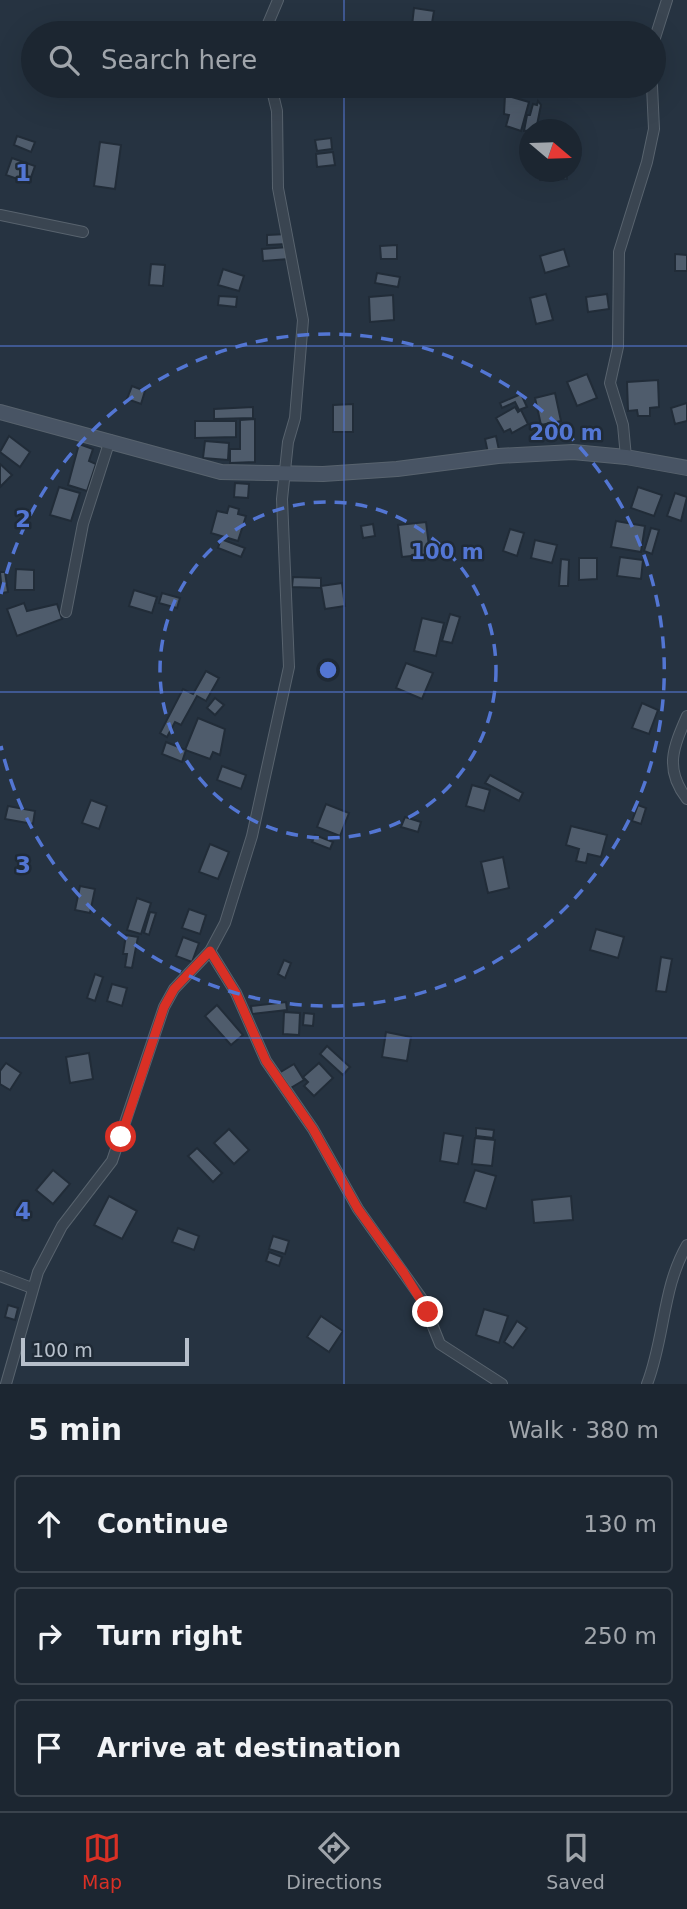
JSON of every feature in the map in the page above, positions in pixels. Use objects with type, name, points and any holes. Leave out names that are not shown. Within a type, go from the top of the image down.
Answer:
[{"type":"street","points":[[269,21],[278,0]]},
{"type":"street","points":[[660,21],[667,0]]},
{"type":"street","points":[[6,1384],[32,1288],[62,1226],[112,1161],[164,1007],[174,989],[210,951],[225,923],[253,836],[289,667],[289,623],[281,529],[287,474],[286,455],[295,418],[303,320],[278,188],[273,98]]},
{"type":"street","points":[[626,457],[623,425],[610,383],[618,347],[619,251],[648,162],[654,129],[653,98]]},
{"type":"street","points":[[0,215],[83,232]]},
{"type":"street","points":[[0,412],[221,472],[287,474],[397,469],[510,455],[573,452],[626,457],[687,468]]},
{"type":"street","points":[[66,612],[83,524],[110,440]]},
{"type":"street","points":[[687,716],[671,762],[674,781],[687,799]]},
{"type":"street","points":[[210,951],[236,993],[266,1061],[313,1129],[358,1209],[422,1299],[440,1344],[502,1384]]},
{"type":"street","points":[[648,1384],[668,1292],[687,1245]]},
{"type":"street","points":[[0,1276],[32,1288]]},
{"type":"building","points":[[414,8],[434,11],[432,21],[413,21]]},
{"type":"building","points":[[505,98],[529,102],[524,119],[519,119],[519,130],[506,126],[509,115],[504,114]]},
{"type":"building","points":[[538,101],[541,105],[538,119],[526,119],[533,104],[537,105]]},
{"type":"building","points":[[17,136],[35,142],[31,152],[14,145]]},
{"type":"building","points":[[331,138],[332,149],[317,151],[315,140]]},
{"type":"building","points":[[100,142],[121,145],[115,189],[94,186]]},
{"type":"building","points":[[333,152],[335,165],[317,167],[316,154]]},
{"type":"building","points":[[12,158],[35,166],[29,183],[6,175]]},
{"type":"building","points":[[287,234],[287,244],[267,245],[267,235]]},
{"type":"building","points":[[397,245],[397,259],[381,259],[380,246]]},
{"type":"building","points":[[288,247],[289,259],[263,261],[262,249]]},
{"type":"building","points":[[564,249],[569,266],[545,273],[540,256]]},
{"type":"building","points":[[675,254],[687,255],[687,271],[675,271]]},
{"type":"building","points":[[151,264],[165,265],[163,286],[149,285]]},
{"type":"building","points":[[223,269],[244,276],[239,291],[218,285]]},
{"type":"building","points":[[377,273],[400,277],[398,287],[375,283]]},
{"type":"building","points":[[546,294],[553,320],[536,324],[530,298]]},
{"type":"building","points":[[607,294],[609,309],[588,312],[586,297]]},
{"type":"building","points":[[393,295],[394,320],[370,322],[369,297]]},
{"type":"building","points":[[219,296],[237,297],[236,307],[218,305]]},
{"type":"building","points":[[587,374],[597,398],[577,406],[567,382]]},
{"type":"building","points":[[658,380],[659,407],[650,408],[650,416],[638,416],[637,410],[628,411],[627,382]]},
{"type":"building","points":[[132,386],[145,391],[141,404],[127,399]]},
{"type":"building","points":[[555,393],[561,421],[541,425],[535,398]]},
{"type":"building","points":[[521,394],[527,407],[519,410],[515,402],[502,408],[500,403]]},
{"type":"building","points":[[687,403],[687,421],[675,424],[671,408]]},
{"type":"building","points":[[353,404],[353,432],[333,432],[333,405]]},
{"type":"building","points":[[253,407],[253,418],[214,419],[214,409]]},
{"type":"building","points":[[515,407],[518,412],[521,410],[528,424],[512,433],[510,429],[504,432],[496,418]]},
{"type":"building","points":[[255,419],[255,462],[230,463],[230,449],[240,449],[240,420]]},
{"type":"building","points":[[195,421],[236,421],[236,437],[195,438]]},
{"type":"building","points":[[9,436],[30,452],[20,467],[0,452]]},
{"type":"building","points":[[496,436],[499,450],[488,453],[485,439]]},
{"type":"building","points":[[205,441],[229,443],[228,460],[203,458]]},
{"type":"building","points":[[79,444],[93,449],[89,461],[96,464],[87,491],[68,485]]},
{"type":"building","points":[[0,464],[12,475],[0,487]]},
{"type":"building","points":[[235,483],[249,484],[248,498],[234,497]]},
{"type":"building","points":[[59,487],[80,493],[71,521],[50,515]]},
{"type":"building","points":[[638,487],[662,495],[654,516],[631,508]]},
{"type":"building","points":[[675,493],[687,497],[681,521],[667,516]]},
{"type":"building","points":[[229,506],[239,509],[238,514],[246,516],[238,541],[211,533],[217,511],[227,513]]},
{"type":"building","points":[[616,521],[645,526],[641,552],[611,547]]},
{"type":"building","points":[[426,522],[430,554],[402,557],[398,525]]},
{"type":"building","points":[[373,524],[375,536],[363,538],[361,526]]},
{"type":"building","points":[[651,528],[659,530],[652,554],[644,551]]},
{"type":"building","points":[[510,529],[524,533],[517,556],[503,551]]},
{"type":"building","points":[[221,539],[245,548],[241,557],[218,548]]},
{"type":"building","points":[[535,540],[557,545],[552,563],[531,558]]},
{"type":"building","points":[[620,557],[643,560],[641,579],[617,576]]},
{"type":"building","points":[[579,558],[597,558],[597,579],[579,580]]},
{"type":"building","points":[[561,559],[569,560],[568,586],[559,586]]},
{"type":"building","points":[[16,569],[34,570],[34,590],[15,590]]},
{"type":"building","points":[[0,572],[5,572],[8,592],[2,593]]},
{"type":"building","points":[[293,577],[321,578],[321,588],[292,587]]},
{"type":"building","points":[[342,583],[345,606],[325,609],[321,586]]},
{"type":"building","points":[[134,590],[157,597],[152,613],[129,606]]},
{"type":"building","points":[[162,593],[180,598],[177,608],[159,603]]},
{"type":"building","points":[[24,603],[27,611],[57,604],[62,619],[17,636],[7,609]]},
{"type":"building","points":[[450,614],[460,617],[452,643],[442,641]]},
{"type":"building","points":[[422,618],[444,623],[436,656],[414,651]]},
{"type":"building","points":[[406,663],[433,673],[422,699],[396,688]]},
{"type":"building","points":[[206,671],[219,678],[206,701],[197,696],[181,725],[175,722],[167,737],[160,733],[183,689],[193,694]]},
{"type":"building","points":[[215,698],[224,705],[215,715],[207,708]]},
{"type":"building","points":[[642,703],[658,710],[649,734],[632,728]]},
{"type":"building","points":[[198,718],[225,729],[220,755],[213,752],[210,759],[185,750]]},
{"type":"building","points":[[166,742],[186,750],[182,762],[162,754]]},
{"type":"building","points":[[222,766],[246,775],[241,789],[217,780]]},
{"type":"building","points":[[490,775],[523,793],[519,801],[485,783]]},
{"type":"building","points":[[472,785],[490,790],[484,811],[466,806]]},
{"type":"building","points":[[91,800],[107,806],[99,829],[82,823]]},
{"type":"building","points":[[326,804],[349,813],[340,836],[317,827]]},
{"type":"building","points":[[638,805],[646,808],[641,824],[632,821]]},
{"type":"building","points":[[8,806],[35,811],[33,824],[5,819]]},
{"type":"building","points":[[405,817],[421,822],[418,832],[401,827]]},
{"type":"building","points":[[571,826],[607,835],[601,857],[588,854],[586,863],[576,861],[579,849],[566,845]]},
{"type":"building","points":[[315,835],[333,842],[330,849],[312,842]]},
{"type":"building","points":[[210,844],[229,852],[218,879],[199,872]]},
{"type":"building","points":[[503,857],[509,888],[488,893],[481,862]]},
{"type":"building","points":[[80,886],[95,889],[90,913],[75,910]]},
{"type":"building","points":[[137,898],[151,903],[141,934],[127,930]]},
{"type":"building","points":[[189,909],[206,915],[200,934],[182,928]]},
{"type":"building","points":[[150,912],[156,913],[149,935],[144,933]]},
{"type":"building","points":[[596,929],[624,937],[618,958],[590,950]]},
{"type":"building","points":[[126,935],[138,937],[132,968],[125,967],[127,954],[123,954]]},
{"type":"building","points":[[183,937],[199,943],[192,962],[176,956]]},
{"type":"building","points":[[661,957],[672,959],[666,992],[656,991]]},
{"type":"building","points":[[284,960],[291,963],[285,978],[278,974]]},
{"type":"building","points":[[95,974],[103,977],[95,1001],[87,998]]},
{"type":"building","points":[[112,984],[127,988],[122,1006],[107,1001]]},
{"type":"building","points":[[286,1002],[287,1010],[252,1014],[251,1006]]},
{"type":"building","points":[[217,1005],[243,1035],[231,1045],[205,1016]]},
{"type":"building","points":[[284,1012],[300,1013],[299,1035],[283,1034]]},
{"type":"building","points":[[304,1013],[314,1014],[313,1026],[303,1025]]},
{"type":"building","points":[[386,1032],[411,1037],[407,1061],[382,1057]]},
{"type":"building","points":[[327,1046],[350,1067],[343,1075],[320,1054]]},
{"type":"building","points":[[89,1053],[93,1079],[70,1083],[66,1057]]},
{"type":"building","points":[[6,1063],[21,1073],[10,1090],[0,1084],[0,1071]]},
{"type":"building","points":[[319,1063],[333,1078],[314,1096],[304,1086],[308,1082],[303,1077]]},
{"type":"building","points":[[294,1064],[304,1080],[289,1089],[279,1073]]},
{"type":"building","points":[[476,1128],[494,1130],[493,1138],[476,1136]]},
{"type":"building","points":[[229,1129],[249,1150],[234,1164],[214,1143]]},
{"type":"building","points":[[444,1133],[463,1136],[458,1164],[440,1161]]},
{"type":"building","points":[[475,1138],[495,1140],[492,1166],[472,1164]]},
{"type":"building","points":[[197,1148],[222,1173],[213,1182],[188,1156]]},
{"type":"building","points":[[53,1170],[70,1184],[53,1204],[36,1190]]},
{"type":"building","points":[[475,1170],[496,1176],[486,1209],[464,1202]]},
{"type":"building","points":[[109,1196],[137,1211],[122,1239],[94,1225]]},
{"type":"building","points":[[571,1196],[573,1220],[534,1223],[532,1200]]},
{"type":"building","points":[[178,1228],[199,1236],[194,1250],[172,1242]]},
{"type":"building","points":[[273,1236],[289,1241],[285,1254],[269,1249]]},
{"type":"building","points":[[269,1252],[282,1257],[279,1266],[266,1261]]},
{"type":"building","points":[[8,1305],[18,1308],[15,1320],[5,1317]]},
{"type":"building","points":[[484,1309],[508,1316],[499,1343],[476,1335]]},
{"type":"building","points":[[321,1316],[343,1331],[329,1352],[307,1337]]},
{"type":"building","points":[[517,1321],[527,1328],[513,1348],[504,1342]]},
{"type":"route","points":[[121,1137],[164,1007],[174,989],[210,951],[236,993],[266,1061],[313,1129],[358,1209],[422,1299],[428,1312]]}]
